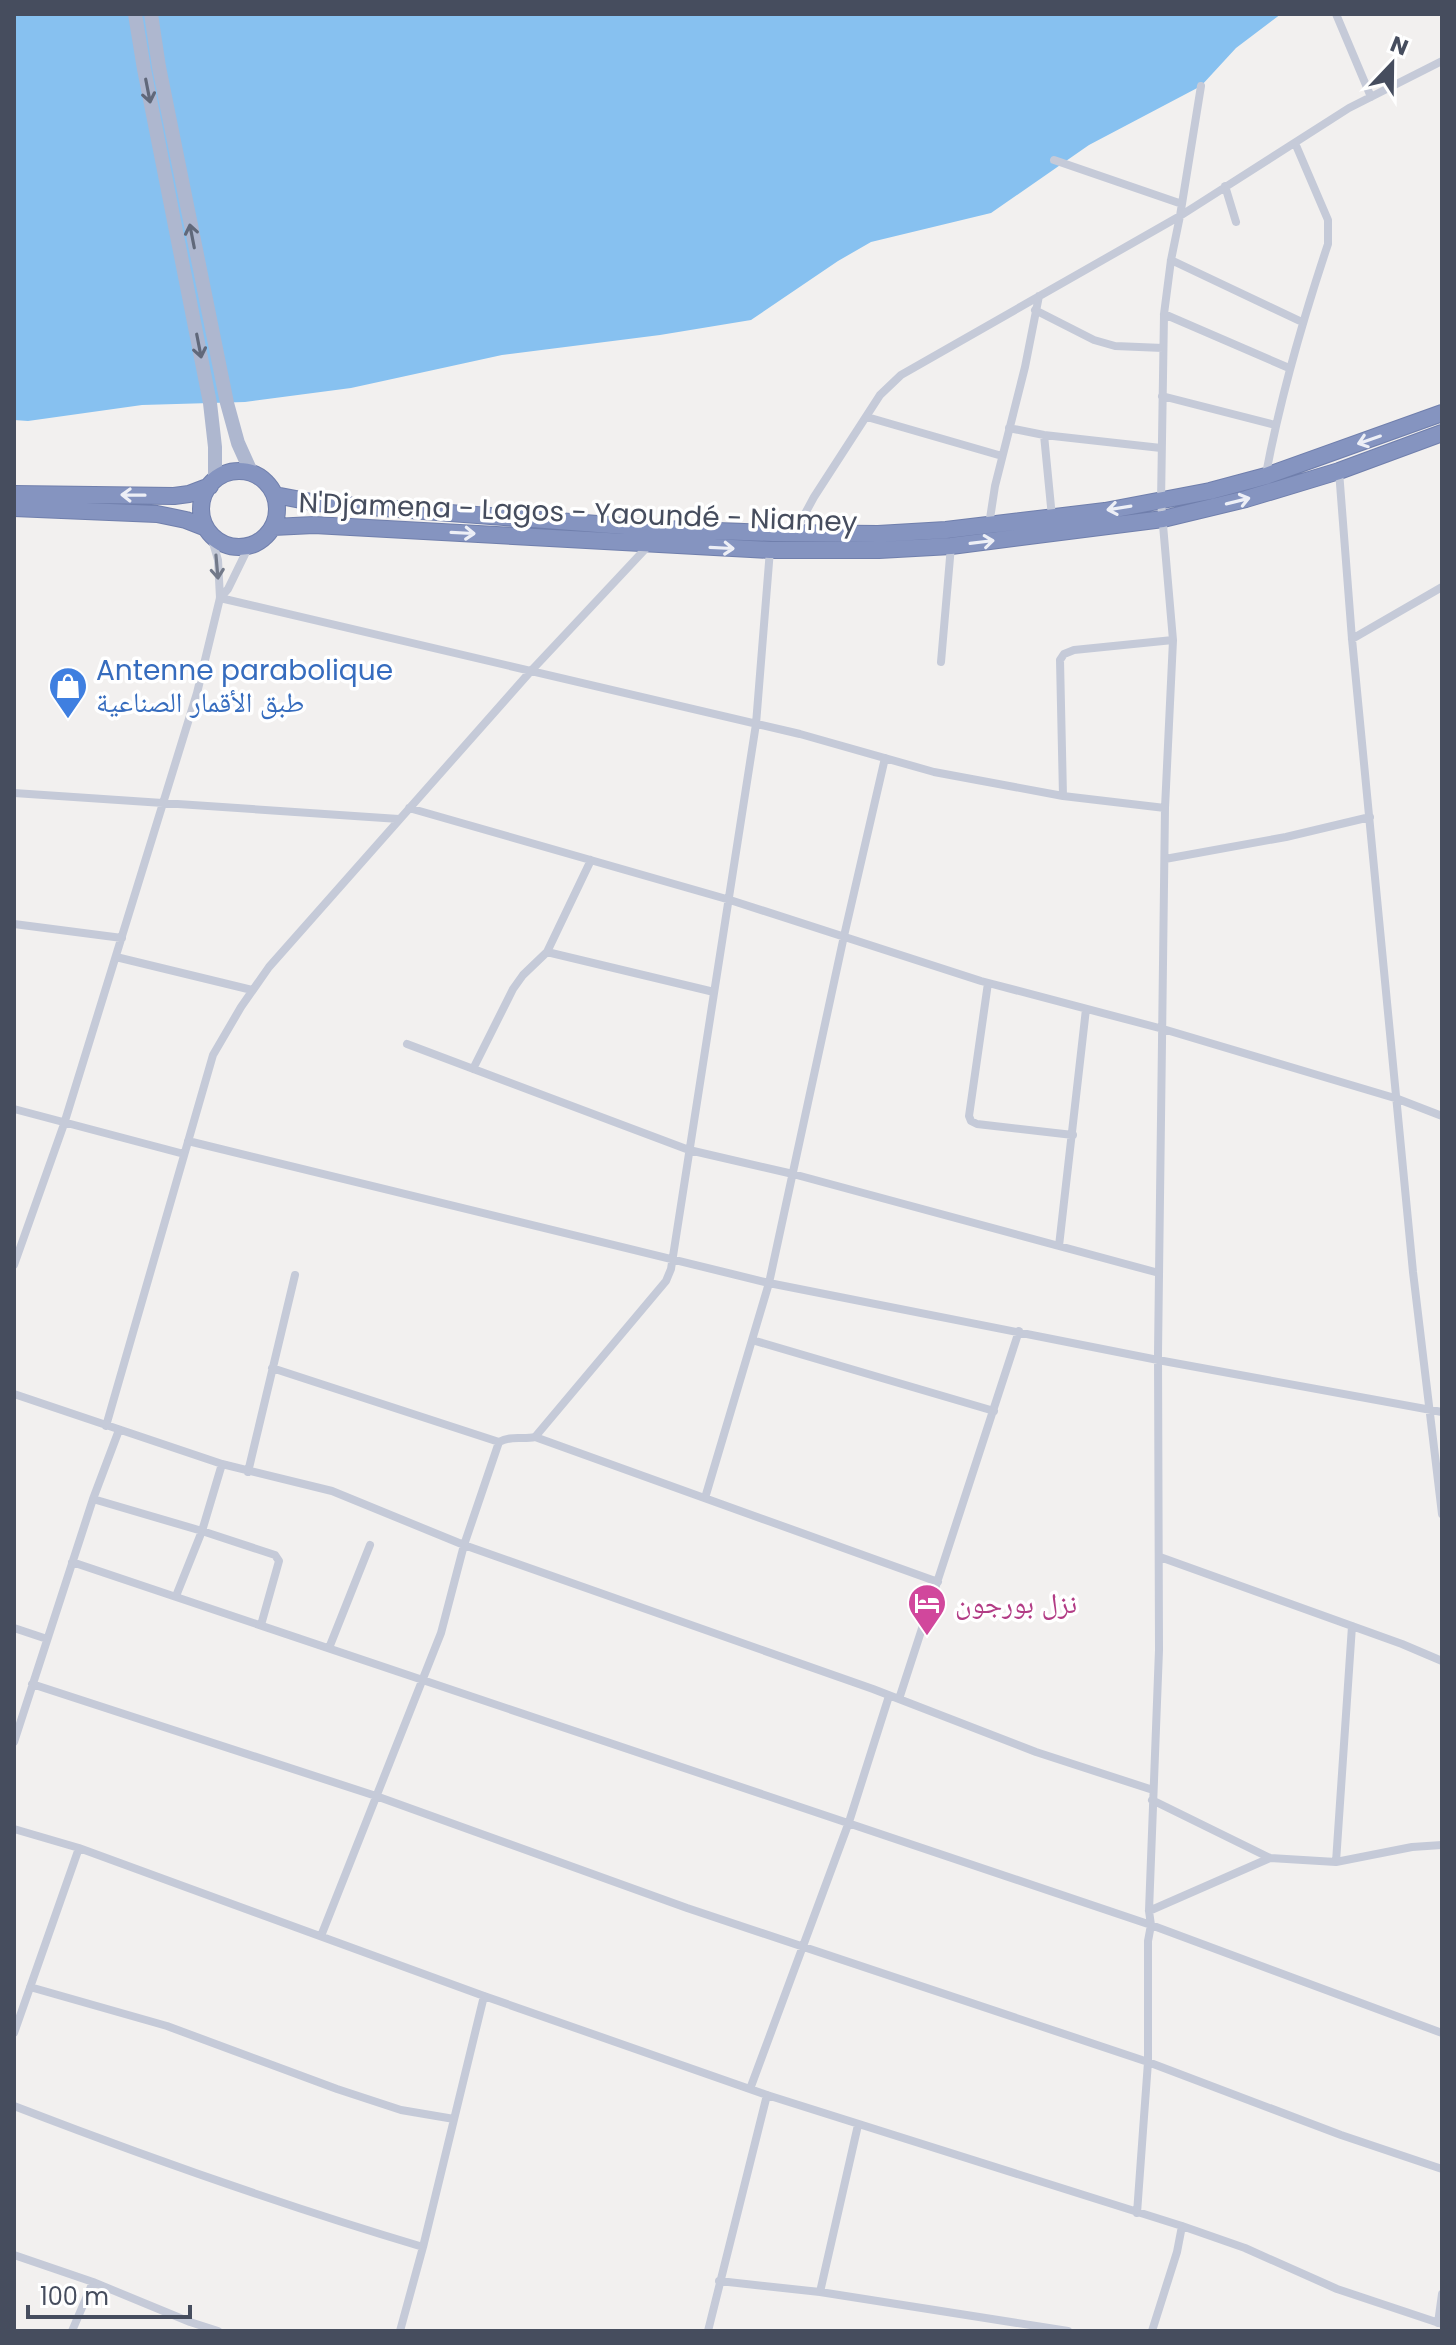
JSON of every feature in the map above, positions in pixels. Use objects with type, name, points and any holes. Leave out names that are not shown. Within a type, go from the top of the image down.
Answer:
[{"type":"highway","name":"N'Djamena - Lagos - Yaoundé - Niamey","points":[[275,495],[317,503],[664,529],[878,534],[1162,510],[1442,413]]},
{"type":"highway","name":"N'Djamena - Lagos - Yaoundé - Niamey","points":[[273,527],[314,525],[770,550],[879,550],[951,546],[1246,499],[1339,471],[1442,433]]},
{"type":"highway","points":[[14,494],[174,496],[189,494],[229,473],[245,472],[266,482],[275,495],[278,511],[273,527],[263,539],[249,546],[233,547],[186,520],[157,514],[14,508]]},
{"type":"highway","points":[[208,532],[201,507],[212,483]]},
{"type":"main road","points":[[135,14],[210,403],[215,447],[212,483]]},
{"type":"main road","points":[[151,14],[227,403],[238,443],[252,474]]},
{"type":"street","points":[[1336,14],[1371,97]]},
{"type":"street","points":[[794,534],[814,497],[880,395],[901,375],[1180,216],[1349,108],[1442,61]]},
{"type":"street","points":[[1137,2213],[1148,2062],[1148,1941],[1159,1650],[1158,1360],[1165,808],[1173,640],[1162,510],[1164,314],[1201,86]]},
{"type":"street","points":[[1266,476],[1289,368],[1329,233],[1328,220],[1295,143]]},
{"type":"street","points":[[1054,160],[1182,204]]},
{"type":"street","points":[[1225,186],[1236,222]]},
{"type":"street","points":[[1171,260],[1302,322]]},
{"type":"street","points":[[989,526],[1039,295]]},
{"type":"street","points":[[1035,310],[1094,340],[1115,346],[1163,348]]},
{"type":"street","points":[[1164,314],[1289,368]]},
{"type":"street","points":[[1162,396],[1275,425]]},
{"type":"street","points":[[867,417],[1002,456]]},
{"type":"street","points":[[1009,428],[1161,448]]},
{"type":"street","points":[[1044,435],[1052,518]]},
{"type":"street","points":[[1339,471],[1352,639],[1413,1272],[1442,1514]]},
{"type":"street","points":[[14,1265],[64,1124],[197,693],[220,598],[218,560],[208,532]]},
{"type":"street","points":[[106,1426],[213,1055],[252,990],[530,672],[651,544]]},
{"type":"street","points":[[220,598],[228,589],[249,546]]},
{"type":"street","points":[[941,662],[951,546]]},
{"type":"street","points":[[535,1437],[666,1281],[672,1259],[756,724],[770,550]]},
{"type":"street","points":[[1352,639],[1442,587]]},
{"type":"street","points":[[220,598],[756,724],[934,772],[1063,796],[1165,808]]},
{"type":"street","points":[[1063,796],[1060,660],[1064,654],[1074,650],[1173,640]]},
{"type":"street","points":[[705,1498],[769,1283],[885,758]]},
{"type":"street","points":[[14,793],[399,819]]},
{"type":"street","points":[[409,808],[730,900],[988,983],[1163,1029],[1398,1099],[1442,1116]]},
{"type":"street","points":[[1165,859],[1286,837],[1370,817]]},
{"type":"street","points":[[473,1069],[513,989],[547,952],[591,860]]},
{"type":"street","points":[[14,924],[122,938]]},
{"type":"street","points":[[547,952],[714,992]]},
{"type":"street","points":[[116,957],[252,990]]},
{"type":"street","points":[[988,983],[969,1116],[971,1121],[1073,1135]]},
{"type":"street","points":[[1059,1246],[1086,1009]]},
{"type":"street","points":[[407,1044],[689,1150],[793,1174],[1159,1273]]},
{"type":"street","points":[[14,1109],[184,1154]]},
{"type":"street","points":[[188,1141],[769,1283],[1442,1412]]},
{"type":"street","points":[[248,1472],[295,1275]]},
{"type":"street","points":[[899,1699],[1019,1331]]},
{"type":"street","points":[[752,1340],[994,1411]]},
{"type":"street","points":[[272,1368],[499,1442]]},
{"type":"street","points":[[14,1394],[248,1472],[332,1491],[464,1545],[899,1699],[1152,1795],[1270,1858],[1336,1862],[1412,1847],[1442,1845]]},
{"type":"street","points":[[14,1742],[93,1499],[119,1430]]},
{"type":"street","points":[[321,1936],[441,1633],[464,1545],[499,1442],[508,1437],[535,1437],[938,1582]]},
{"type":"street","points":[[176,1596],[202,1531],[222,1464]]},
{"type":"street","points":[[93,1499],[275,1555],[279,1561],[261,1625]]},
{"type":"street","points":[[329,1648],[370,1545]]},
{"type":"street","points":[[1160,1557],[1442,1661]]},
{"type":"street","points":[[72,1562],[1151,1925],[1442,2033]]},
{"type":"street","points":[[1336,1862],[1352,1626]]},
{"type":"street","points":[[14,1628],[47,1639]]},
{"type":"street","points":[[32,1684],[376,1796],[687,1908],[1148,2062],[1341,2135],[1442,2169]]},
{"type":"street","points":[[750,2089],[849,1822],[889,1696]]},
{"type":"street","points":[[14,1829],[79,1848],[484,1996],[767,2095],[1182,2226],[1245,2248],[1337,2289],[1440,2323],[1442,2294]]},
{"type":"street","points":[[14,2033],[79,1848]]},
{"type":"street","points":[[1149,1911],[1270,1858]]},
{"type":"street","points":[[30,1987],[167,2026],[401,2110],[454,2119]]},
{"type":"street","points":[[400,2331],[484,1996]]},
{"type":"street","points":[[708,2331],[767,2095]]},
{"type":"street","points":[[14,2106],[267,2198],[423,2247]]},
{"type":"street","points":[[820,2292],[858,2125]]},
{"type":"street","points":[[1152,2331],[1182,2226]]},
{"type":"street","points":[[14,2255],[218,2331]]},
{"type":"street","points":[[719,2281],[820,2292],[1008,2327],[1068,2331]]},
{"type":"street","points":[[72,2331],[93,2282]]},
{"type":"water","points":[[14,14],[1281,14],[1236,48],[1201,86],[1089,145],[991,213],[871,242],[751,320],[502,355],[351,388],[245,402],[142,405],[28,421],[14,420]]},
{"type":"place","name":"Antenne parabolique طبق الأقمار الصناعية","points":[[68,720]]},
{"type":"place","name":"نزل بورجون","points":[[927,1637]]}]
